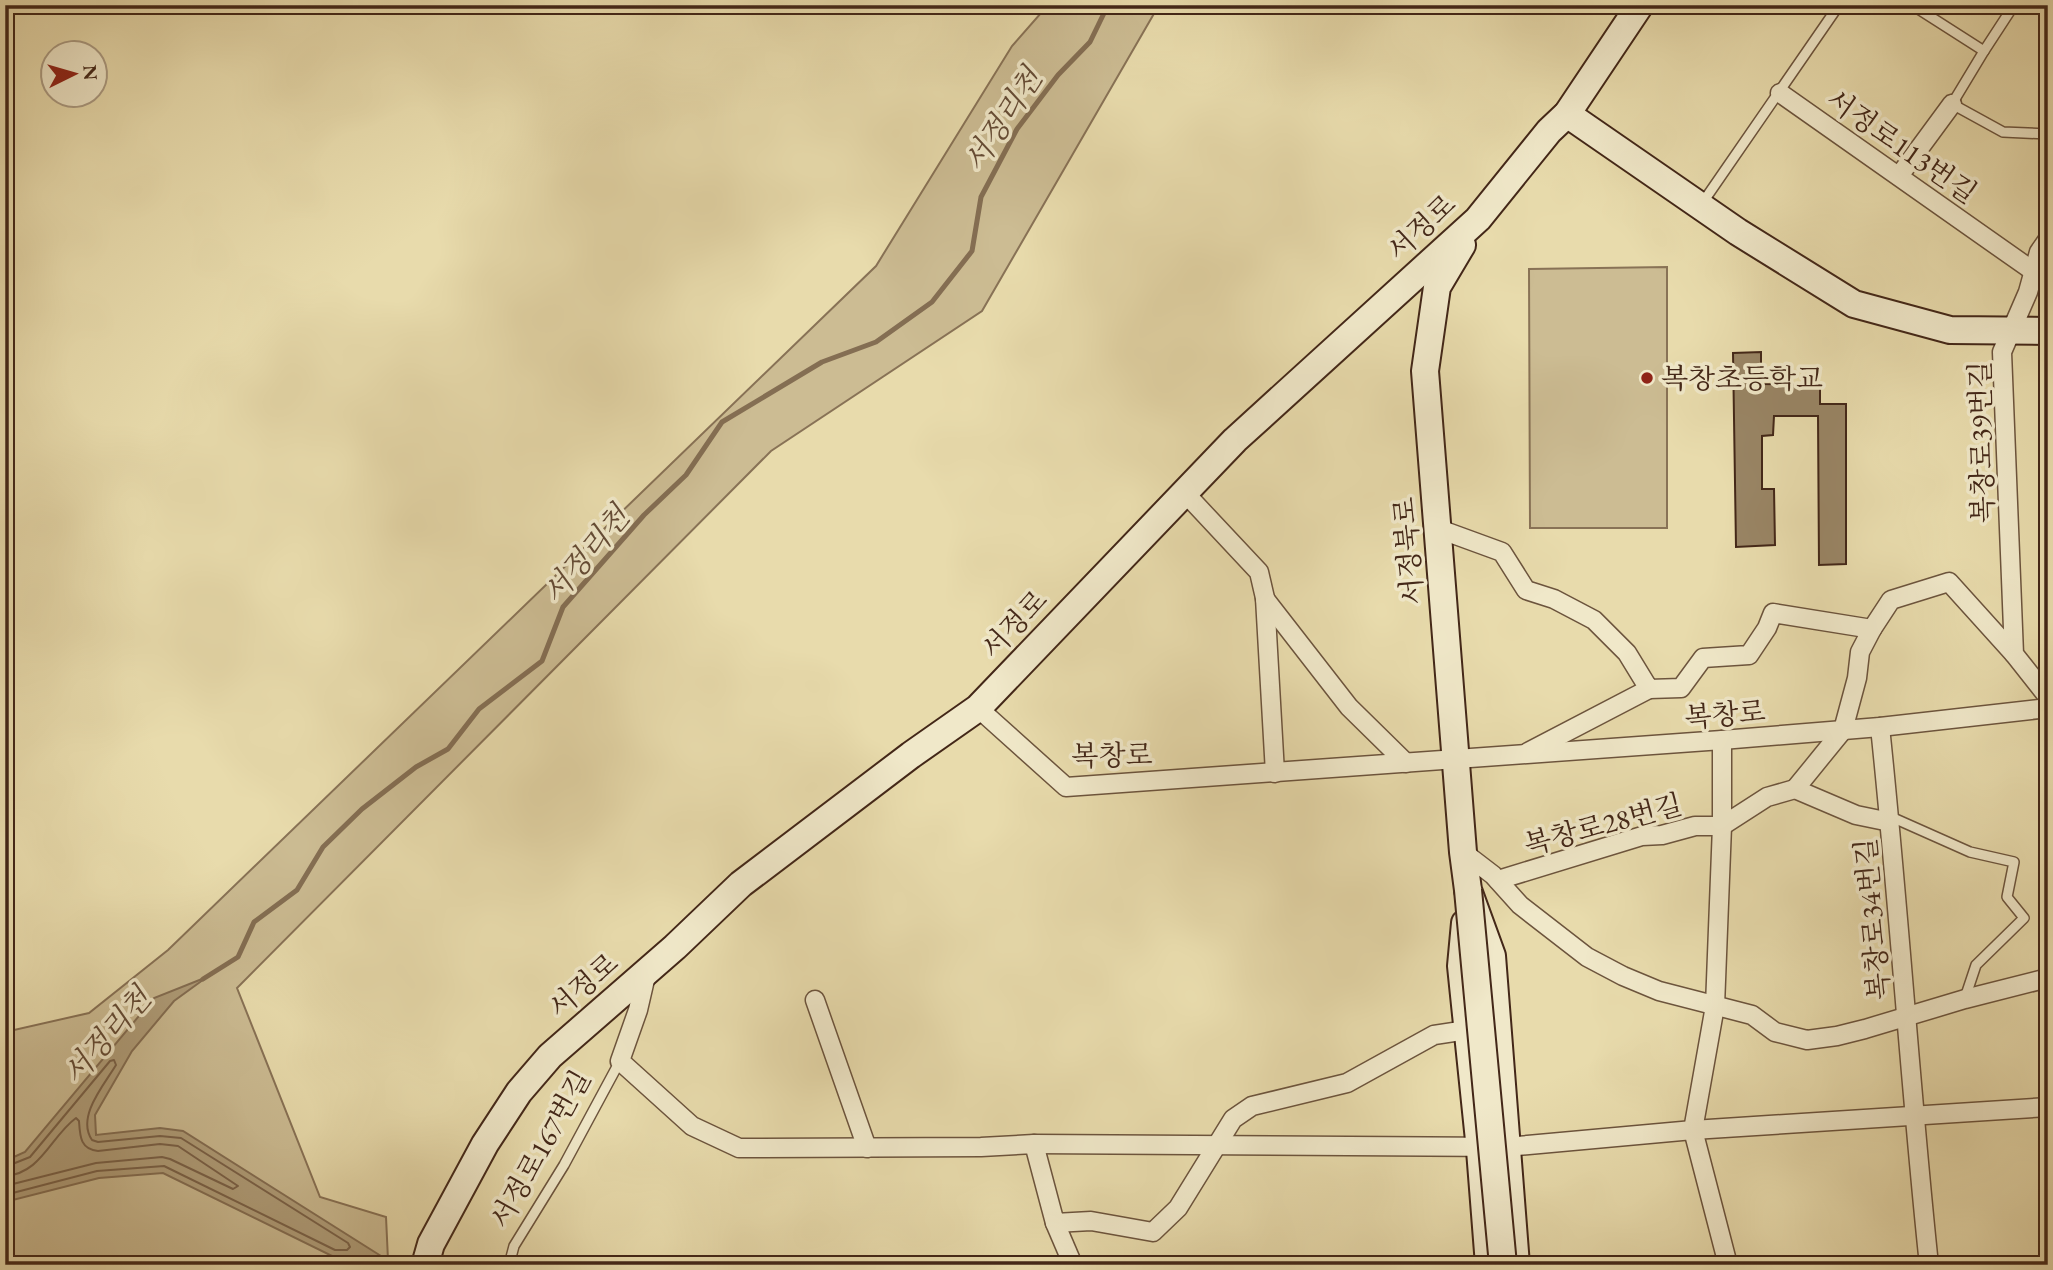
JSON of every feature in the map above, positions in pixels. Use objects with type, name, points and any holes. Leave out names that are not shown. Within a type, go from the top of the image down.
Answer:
[{"type":"street","name":"서정로","points":[[425,1265],[431,1244],[485,1144],[519,1092],[550,1056],[741,884],[911,755],[978,709],[1116,561],[1235,440],[1478,219],[1549,131],[1567,114],[1640,5]]},
{"type":"street","name":"서정로113번길","points":[[1780,93],[2033,271]]},
{"type":"street","points":[[1899,176],[1952,104]]},
{"type":"street","points":[[1567,114],[1738,232],[1854,304],[1950,330],[2048,331]]},
{"type":"street","name":"서정북로","points":[[1468,890],[1425,371],[1437,286],[1478,219]]},
{"type":"street","name":"복창로39번길","points":[[2014,654],[2002,352],[2028,292],[2039,252],[2048,239]]},
{"type":"street","points":[[1185,493],[1259,572],[1265,598],[1275,773]]},
{"type":"street","points":[[1438,529],[1502,552],[1526,590],[1554,599],[1594,620],[1627,653],[1649,689]]},
{"type":"street","points":[[1890,819],[1856,815],[1796,789],[1843,730],[1857,678],[1860,652],[1891,600],[1949,582],[2014,654],[2048,697]]},
{"type":"street","points":[[1265,598],[1349,707],[1406,763]]},
{"type":"street","points":[[1521,756],[1649,689],[1681,688],[1703,658],[1749,655],[1767,628],[1773,613],[1872,629]]},
{"type":"street","name":"복창로","points":[[978,709],[1066,787],[1722,740],[1880,727],[2048,708]]},
{"type":"street","name":"복창로34번길","points":[[1880,727],[1929,1265]]},
{"type":"street","name":"복창로28번길","points":[[1722,740],[1722,826],[1715,1006],[1693,1130],[1728,1265]]},
{"type":"street","name":"복창로28번길","points":[[1498,880],[1642,836],[1662,835],[1695,826],[1722,826],[1767,797],[1796,789]]},
{"type":"street","name":"복창로28번길","points":[[1463,852],[1498,880],[1520,905],[1587,957],[1659,991],[1752,1015],[1774,1032],[1807,1040],[1837,1037],[1907,1016]]},
{"type":"street","points":[[1468,890],[1461,966],[1489,1265]]},
{"type":"street","points":[[1468,890],[1492,956],[1516,1265]]},
{"type":"street","points":[[1468,890],[1503,1265]]},
{"type":"street","name":"서정로167번길","points":[[647,971],[638,1010],[620,1061],[692,1126],[739,1148],[1034,1144],[1506,1147]]},
{"type":"street","name":"복창로34번길","points":[[1907,1016],[2048,978]]},
{"type":"street","points":[[815,1000],[867,1148]]},
{"type":"street","points":[[1055,1223],[1091,1221],[1153,1232],[1178,1208],[1233,1119],[1252,1106],[1347,1083],[1434,1035],[1467,1030]]},
{"type":"street","points":[[1506,1147],[1693,1130],[2048,1107]]},
{"type":"street","points":[[1034,1144],[1055,1223],[1073,1265]]},
{"type":"lane","points":[[1700,206],[1839,5]]},
{"type":"lane","points":[[1912,5],[1983,51]]},
{"type":"lane","points":[[2014,5],[1952,104],[2003,132],[2048,134]]},
{"type":"lane","name":"복창로34번길","points":[[1890,819],[1970,852],[2014,862],[2007,897],[2024,918],[1976,965],[1965,999]]},
{"type":"lane","name":"서정로167번길","points":[[509,1265],[514,1246],[564,1165],[620,1061]]},
{"type":"shaded area","points":[[1048,5],[1159,5],[982,311],[771,451],[237,988],[320,1197],[386,1217],[388,1260],[5,1260],[5,1032],[89,1013],[168,950],[876,266],[1012,46]]},
{"type":"shaded area","points":[[1667,267],[1667,528],[1530,528],[1529,269]]},
{"type":"water","points":[[207,977],[174,1001],[132,1051],[95,1115],[96,1135],[160,1128],[183,1131],[381,1256],[334,1257],[163,1173],[99,1178],[5,1202],[5,1161],[25,1152],[154,998]]},
{"type":"building","points":[[1761,352],[1761,384],[1820,385],[1820,404],[1846,404],[1846,564],[1819,565],[1818,416],[1774,416],[1773,435],[1762,436],[1762,489],[1774,489],[1775,545],[1736,547],[1733,353]]},
{"type":"waterway","name":"서정리천","points":[[203,979],[238,957],[254,922],[297,890],[323,847],[362,809],[416,767],[448,749],[479,709],[542,661],[563,607],[644,515],[686,475],[722,422],[822,362],[876,342],[932,302],[972,251],[981,197],[1017,129],[1058,75],[1090,42],[1108,5]]},
{"type":"place","name":"복창초등학교","points":[[1647,378]]}]
